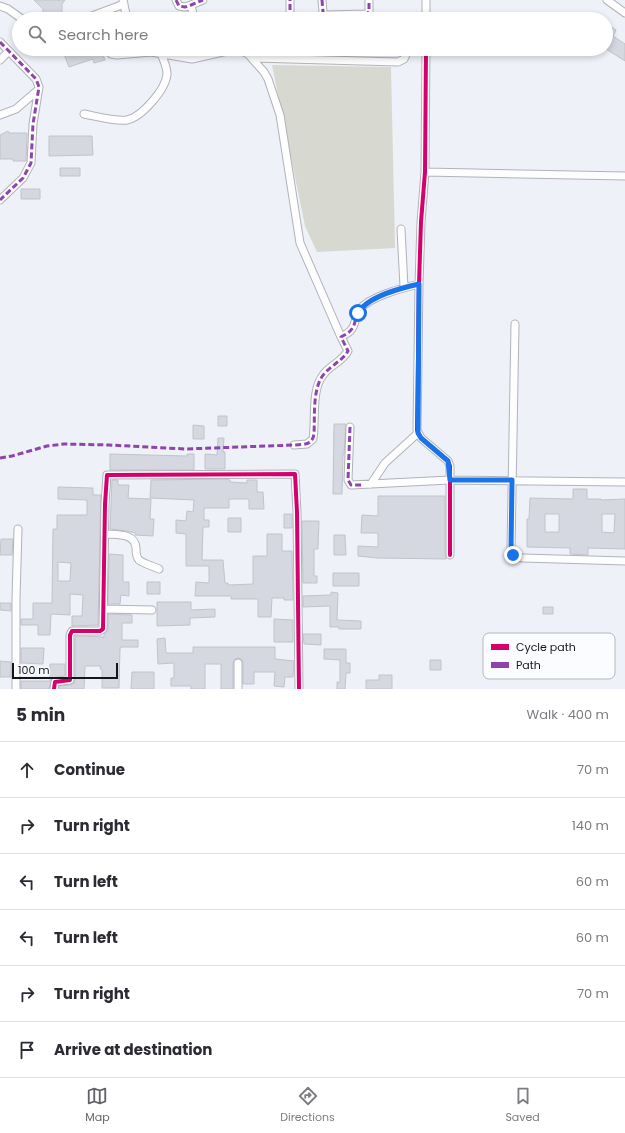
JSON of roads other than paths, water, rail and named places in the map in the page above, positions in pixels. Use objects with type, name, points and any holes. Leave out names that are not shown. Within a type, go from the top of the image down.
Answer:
[{"type":"street","points":[[176,0],[181,7],[203,0]]},
{"type":"street","points":[[290,0],[290,12]]},
{"type":"street","points":[[322,0],[323,12]]},
{"type":"street","points":[[369,0],[369,12]]},
{"type":"street","points":[[426,0],[426,12]]},
{"type":"street","points":[[607,0],[625,13]]},
{"type":"street","points":[[104,12],[123,2],[125,12]]},
{"type":"street","points":[[191,5],[192,12]]},
{"type":"street","points":[[0,6],[12,12]]},
{"type":"street","points":[[0,42],[12,54]]},
{"type":"street","points":[[0,60],[9,51]]},
{"type":"street","points":[[0,200],[23,178],[31,163],[33,124],[38,83],[14,56]]},
{"type":"street","points":[[84,114],[125,120],[134,117],[159,94],[166,79],[166,65],[162,56]]},
{"type":"street","points":[[176,56],[192,59],[206,56]]},
{"type":"street","points":[[252,58],[398,62],[406,56]]},
{"type":"street","points":[[426,56],[425,172],[421,222],[419,284],[418,433],[421,438],[448,461],[450,480],[450,555]]},
{"type":"street","points":[[252,58],[268,79],[280,115],[300,243],[348,351],[343,358],[323,374],[318,386],[313,439],[307,444],[294,445]]},
{"type":"street","points":[[0,115],[16,109],[38,90]]},
{"type":"street","points":[[425,172],[625,176]]},
{"type":"street","points":[[401,229],[404,287]]},
{"type":"street","points":[[341,337],[352,329],[358,313],[365,305],[376,298],[404,287],[419,284]]},
{"type":"street","points":[[515,324],[512,553],[516,557],[523,558],[625,561]]},
{"type":"street","points":[[350,427],[348,483],[354,485],[450,480],[625,482]]},
{"type":"street","points":[[372,484],[385,463],[418,433]]},
{"type":"street","points":[[54,689],[55,682],[70,680],[70,635],[72,631],[102,631],[104,609],[106,534],[105,504],[107,475],[295,474],[297,512],[299,689]]},
{"type":"street","points":[[16,689],[18,529]]},
{"type":"street","points":[[106,534],[132,538],[136,543],[136,553],[140,560],[159,569]]},
{"type":"street","points":[[104,609],[152,610]]},
{"type":"street","points":[[238,663],[238,689]]}]
